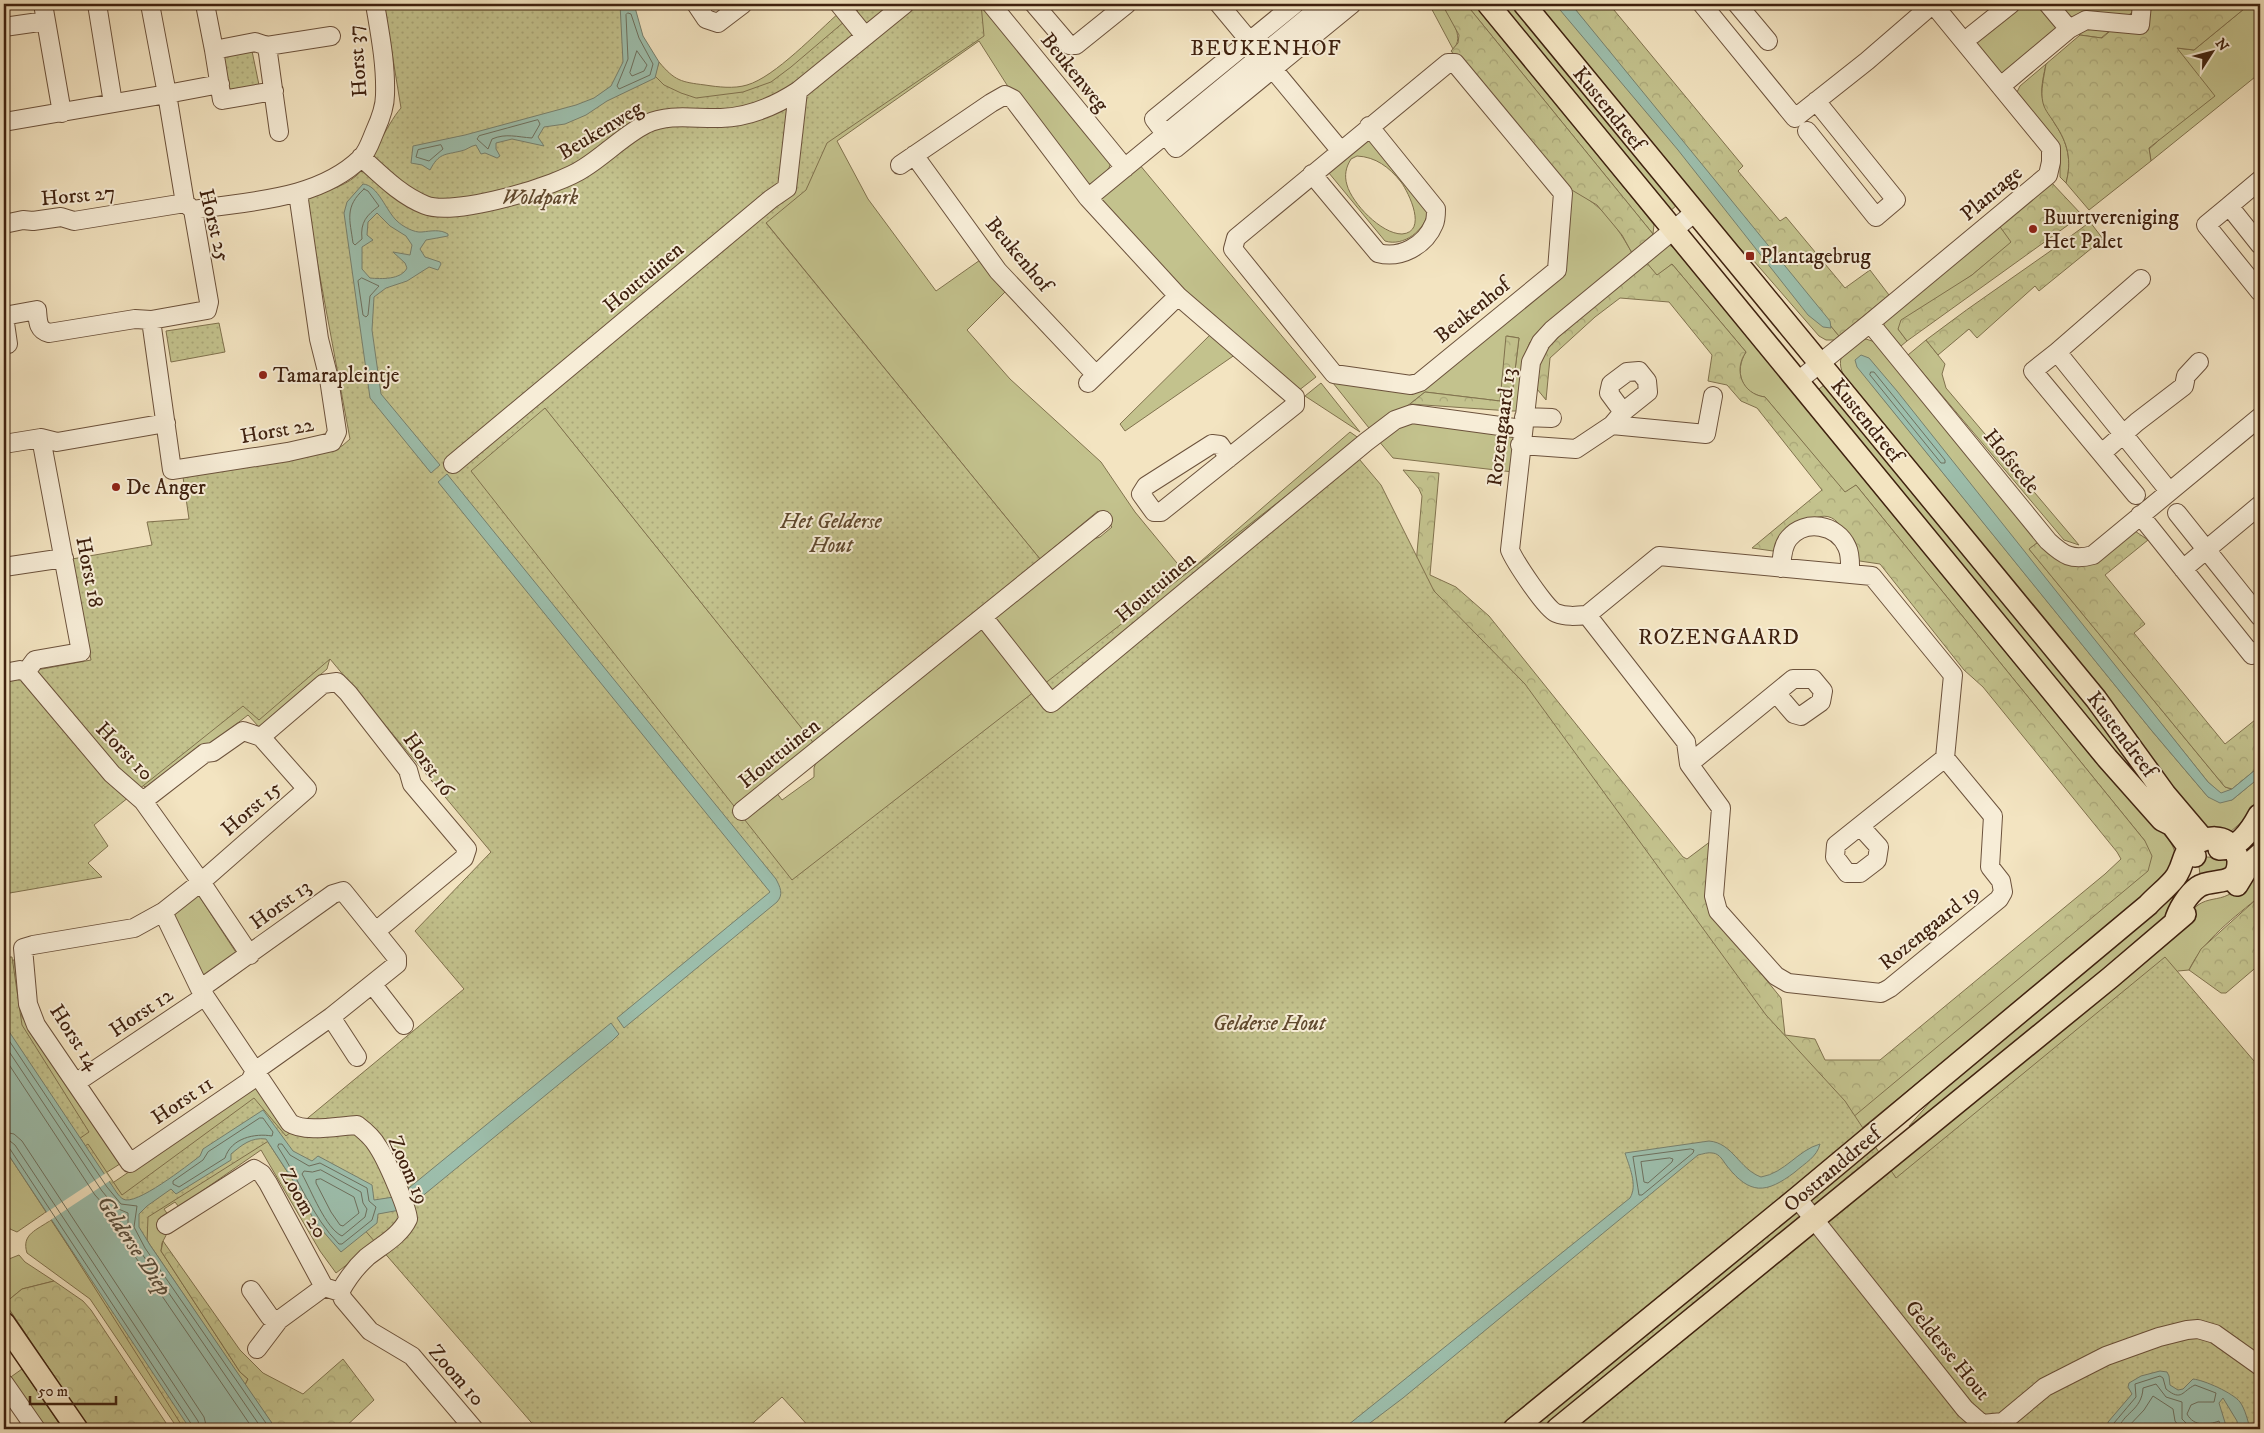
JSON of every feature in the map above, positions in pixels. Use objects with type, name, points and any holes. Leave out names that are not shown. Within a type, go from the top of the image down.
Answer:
[{"type":"main road","name":"Kustendreef","points":[[1488,4],[2107,758],[2162,820],[2166,830],[2193,865]]},
{"type":"main road","name":"Kustendreef","points":[[1524,4],[1694,213],[1820,363],[2105,710],[2166,794],[2193,865]]},
{"type":"main road","points":[[2259,815],[2248,832],[2241,854],[2238,884],[2228,891],[2215,893],[2193,865],[2209,848],[2241,854],[2260,845]]},
{"type":"main road","name":"Oostranddreef","points":[[1514,1429],[1797,1198],[2148,905],[2193,865]]},
{"type":"main road","name":"Oostranddreef","points":[[1557,1429],[1815,1220],[2182,917],[2193,865]]},
{"type":"main road","points":[[4,1323],[77,1429]]},
{"type":"main road","points":[[4,1337],[68,1429]]},
{"type":"street","points":[[97,4],[113,103]]},
{"type":"street","name":"Horst 25","points":[[8,344],[4,316],[37,310],[39,327],[43,332],[49,333],[135,319],[151,320],[207,310],[209,302],[150,4]]},
{"type":"street","points":[[205,4],[222,100],[274,91]]},
{"type":"street","name":"Horst 37","points":[[298,193],[334,179],[362,158],[380,121],[385,97],[385,69],[375,4]]},
{"type":"street","points":[[696,4],[706,18],[718,23],[744,4]]},
{"type":"street","points":[[839,4],[865,36]]},
{"type":"street","name":"Beukenweg","points":[[362,158],[405,195],[426,206],[446,208],[472,205],[543,187],[583,169],[646,124],[672,116],[720,118],[740,116],[783,101],[798,91],[905,4]]},
{"type":"street","name":"Beukenweg","points":[[991,4],[1125,168]]},
{"type":"street","points":[[1034,4],[1069,45],[1076,45],[1127,4]]},
{"type":"street","points":[[1219,4],[1340,150]]},
{"type":"street","points":[[1295,4],[1154,119],[1176,148],[1352,4]]},
{"type":"street","points":[[1088,198],[1324,4]]},
{"type":"street","name":"Plantage","points":[[1702,4],[1795,118],[1909,26],[1933,4],[2051,148],[2052,162],[2048,174],[1798,381]]},
{"type":"street","points":[[1717,22],[1738,4],[1768,41]]},
{"type":"street","points":[[1972,35],[2011,4]]},
{"type":"street","points":[[2048,4],[2069,29]]},
{"type":"street","points":[[2001,86],[2069,29],[2086,20],[2140,25],[2142,4]]},
{"type":"street","points":[[4,27],[45,12],[62,113]]},
{"type":"street","points":[[214,50],[255,42],[267,46],[331,36]]},
{"type":"street","points":[[267,46],[279,132]]},
{"type":"street","name":"Beukenhof","points":[[1448,62],[1455,63],[1563,193],[1557,270],[1420,382],[1411,385],[1334,374],[1233,249],[1236,238],[1340,150],[1448,62]]},
{"type":"street","points":[[4,122],[220,84]]},
{"type":"street","name":"Houttuinen","points":[[453,464],[771,199],[787,188],[798,91]]},
{"type":"street","name":"Beukenhof","points":[[1178,296],[1092,379],[998,271],[907,160],[1005,95],[1013,99],[1088,198],[1178,296],[1295,396],[1295,405],[1229,458],[1161,512],[1154,512],[1141,494],[1146,486],[1212,444],[1220,445],[1229,458]]},
{"type":"street","points":[[1807,131],[1876,217],[1896,200],[1816,101]]},
{"type":"street","points":[[1312,174],[1378,253],[1387,256],[1402,253],[1419,245],[1434,224],[1436,208],[1370,126]]},
{"type":"street","points":[[1832,163],[1853,146]]},
{"type":"street","points":[[2260,180],[2206,225],[2260,292]]},
{"type":"street","name":"Horst 27","points":[[4,224],[23,220],[33,221],[61,217],[74,222],[298,193]]},
{"type":"street","name":"Horst 22","points":[[151,320],[172,470],[288,452],[332,442],[337,432],[329,379],[319,339],[298,193]]},
{"type":"street","points":[[2229,206],[2260,245]]},
{"type":"street","name":"Rozengaard 13","points":[[1586,615],[1567,616],[1553,612],[1521,570],[1510,550],[1531,362],[1541,342],[1552,330],[1694,213]]},
{"type":"street","points":[[2136,495],[2033,371],[2141,279]]},
{"type":"street","name":"Hofstede","points":[[1870,323],[2058,551],[2070,558],[2093,555],[2260,417]]},
{"type":"street","points":[[2057,352],[2169,491]]},
{"type":"street","points":[[2102,453],[2184,386],[2186,376],[2199,362]]},
{"type":"street","points":[[1612,425],[1706,434],[1713,396]]},
{"type":"street","points":[[1522,430],[1576,449],[1612,425],[1623,412]]},
{"type":"street","name":"Houttuinen","points":[[984,618],[1051,702],[1395,420],[1412,414],[1522,430]]},
{"type":"street","points":[[1522,430],[1552,418]]},
{"type":"street","points":[[4,444],[41,438],[57,442],[166,423]]},
{"type":"street","name":"Horst 18","points":[[26,672],[35,660],[81,652],[41,438]]},
{"type":"street","points":[[2183,569],[2260,505]]},
{"type":"street","points":[[2177,513],[2260,617]]},
{"type":"street","points":[[2140,516],[2252,655],[2260,649]]},
{"type":"street","name":"Houttuinen","points":[[742,811],[984,618],[1103,520]]},
{"type":"street","points":[[1781,568],[1783,548],[1789,537],[1808,526],[1822,525],[1837,534],[1847,547],[1850,574]]},
{"type":"street","points":[[1689,764],[1686,742],[1586,615],[1659,556],[1872,576],[1953,675],[1945,758],[1860,826]]},
{"type":"street","points":[[4,567],[64,558]]},
{"type":"street","points":[[4,673],[20,670],[26,672]]},
{"type":"street","name":"Horst 10","points":[[26,672],[112,774],[143,802],[250,954]]},
{"type":"street","name":"Horst 16","points":[[261,737],[323,684],[337,682],[348,693],[408,770],[412,784],[467,849],[464,858],[376,931]]},
{"type":"street","points":[[1689,764],[1776,693]]},
{"type":"street","points":[[143,802],[205,753],[213,752],[243,731],[261,737]]},
{"type":"street","name":"Horst 15","points":[[201,882],[307,789],[261,737]]},
{"type":"street","name":"Rozengaard 19","points":[[1689,764],[1721,808],[1714,896],[1718,911],[1776,976],[1788,983],[1881,993],[1890,988],[1999,899],[2003,892],[2001,881],[1990,867],[1993,816],[1945,758]]},
{"type":"street","points":[[201,882],[163,912],[202,993],[255,1070]]},
{"type":"street","name":"Horst 13","points":[[202,993],[250,954],[333,894],[343,891],[397,958]]},
{"type":"street","name":"Horst 14","points":[[130,1163],[77,1082],[36,1025],[28,1004],[23,948],[134,928],[163,912]]},
{"type":"street","name":"Horst 11","points":[[130,1163],[250,1081],[255,1070],[373,985],[397,964],[397,958]]},
{"type":"street","points":[[373,985],[404,1025]]},
{"type":"street","name":"Horst 12","points":[[77,1082],[202,993]]},
{"type":"street","points":[[331,1017],[357,1057]]},
{"type":"street","name":"Zoom 19","points":[[255,1070],[290,1123],[297,1127],[357,1125],[367,1133],[378,1146],[408,1215],[403,1229],[366,1258],[347,1280],[279,1320],[257,1350]]},
{"type":"street","name":"Zoom 20","points":[[166,1225],[254,1169],[262,1174],[268,1183],[332,1289]]},
{"type":"street","name":"Gelderse Hout","points":[[1797,1198],[1965,1409],[1982,1424],[2003,1422],[2045,1387],[2106,1356],[2159,1337],[2188,1330],[2198,1329],[2214,1334],[2260,1366]]},
{"type":"street","name":"Zoom 10","points":[[332,1289],[370,1331],[412,1356],[474,1429]]},
{"type":"street","points":[[251,1290],[270,1317],[279,1320]]},
{"type":"street","points":[[4,1383],[36,1429]]},
{"type":"green space","name":"Gelderse Hout","points":[[384,4],[626,4],[654,75],[664,85],[696,98],[743,92],[771,82],[865,4],[981,4],[984,36],[827,143],[806,190],[766,223],[1040,559],[816,746],[545,408],[471,471],[792,880],[1349,447],[1381,485],[1434,591],[1525,684],[1766,1015],[1845,1101],[1896,1178],[2165,957],[2260,1068],[2260,1429],[811,1429],[782,1397],[746,1429],[537,1429],[356,1220],[270,1140],[148,1217],[147,1243],[271,1429],[184,1429],[29,1184],[88,1144],[122,1195],[254,1098],[286,1136],[464,989],[415,931],[491,852],[330,659],[259,720],[243,706],[94,825],[108,846],[88,863],[102,877],[4,894],[4,676],[91,660],[72,559],[152,545],[147,522],[189,519],[183,477],[342,446],[350,439],[305,196],[338,187],[356,176],[367,163],[401,108]]},
{"type":"green space","points":[[980,4],[1111,163],[1103,175],[1091,184],[1082,186],[1007,85],[979,41],[837,141],[868,199],[936,291],[983,258],[1008,289],[967,330],[1010,379],[1101,462],[1135,512],[1186,574],[1350,432],[1363,441],[1050,689],[994,619],[1084,542],[1100,537],[1112,527],[1098,511],[1040,559],[759,214],[805,92]]},
{"type":"green space","points":[[1429,4],[1442,4],[1452,21],[1458,39],[1453,49]]},
{"type":"green space","points":[[1442,4],[1466,4],[1653,234],[1632,253],[1622,235],[1597,205],[1560,183],[1451,51],[1458,43],[1459,35]]},
{"type":"green space","points":[[1466,4],[1476,4],[1651,221],[1654,225],[1653,234]]},
{"type":"green space","points":[[1499,4],[1517,4],[1677,205],[1669,212]]},
{"type":"green space","points":[[1536,4],[1571,4],[1650,107],[1839,336],[1834,340],[1826,340],[1819,336],[1753,260],[1731,240]]},
{"type":"green space","points":[[1571,4],[1609,4],[1743,166],[1738,171],[1780,221],[1786,217],[1845,288],[1870,270],[1889,295],[1839,336],[1650,107]]},
{"type":"green space","points":[[2015,4],[2042,4],[2060,31],[2000,75],[1970,41]]},
{"type":"green space","points":[[2055,4],[2142,4],[2101,38],[2080,35]]},
{"type":"green space","points":[[2142,4],[2250,4],[2194,50],[2177,48],[2215,96],[2149,148],[2151,161],[2089,210],[2066,183],[2069,167],[2068,152],[2063,138],[2045,109],[2042,98],[2046,64],[2080,35],[2102,38]]},
{"type":"green space","points":[[2250,4],[2260,4],[2260,73],[2151,161],[2149,149],[2157,142],[2176,48],[2194,50]]},
{"type":"green space","points":[[840,12],[846,22],[795,81],[675,108],[654,78],[659,62],[679,80],[726,87],[747,85],[783,64]]},
{"type":"green space","points":[[252,51],[259,85],[229,90],[223,56]]},
{"type":"green space","points":[[2046,64],[2042,95],[2047,111],[2063,138],[2068,152],[2069,167],[2066,183],[2060,177],[2060,157],[2050,134],[2017,92],[2020,86]]},
{"type":"green space","points":[[1367,132],[1428,212],[1423,225],[1412,236],[1399,242],[1385,241],[1324,167]],"holes":[[[1357,156],[1387,167],[1401,182],[1414,211],[1414,227],[1410,232],[1402,234],[1385,229],[1368,216],[1350,192],[1346,178],[1348,165],[1351,159]]]},
{"type":"green space","points":[[1139,164],[1316,377],[1298,391],[1221,327],[1099,205],[1100,195]]},
{"type":"green space","points":[[2051,182],[2082,215],[1907,341],[1898,329],[1901,320],[1972,275],[2011,242],[1998,224]]},
{"type":"green space","points":[[1560,183],[1584,196],[1602,211],[1618,229],[1632,253],[1530,342],[1524,357],[1519,411],[1510,411],[1519,338],[1507,336],[1500,401],[1425,392],[1373,433],[1321,368],[1405,384],[1554,269]]},
{"type":"green space","points":[[2090,222],[2103,239],[2039,291],[2035,286],[1977,338],[1969,329],[1938,355],[1926,340],[1966,310]]},
{"type":"green space","points":[[1998,224],[2012,242],[1972,275],[1898,329],[1907,341],[1901,346],[1884,326],[1884,322]]},
{"type":"green space","points":[[1669,245],[1677,249],[2169,840],[2175,853],[2175,858],[2158,886],[1769,1204],[1315,1429],[1820,1144],[2145,841],[1856,485],[1845,493],[1765,397],[1757,395],[1745,386],[1740,374],[1742,359],[1746,352],[1672,264],[1657,276],[1646,262]]},
{"type":"green space","points":[[1646,262],[1657,275],[1672,264],[1746,352],[1740,366],[1740,373],[1745,386],[1757,395],[1765,397],[1845,492],[1856,485],[2145,841],[2152,856],[2148,871],[1828,1138],[1390,860],[1422,496],[1419,489],[1403,470],[1439,473],[1430,575],[1456,587],[1489,616],[1683,857],[1687,859],[1711,841],[1708,908],[1781,998],[1785,1035],[1815,1039],[1825,1060],[1880,1060],[2121,859],[1983,687],[1964,670],[1880,564],[1853,560],[1842,528],[1837,522],[1824,516],[1815,518],[1773,551],[1752,548],[1822,490],[1757,408],[1741,401],[1727,385],[1708,381],[1712,355],[1669,302],[1620,298],[1595,317],[1550,358],[1546,400],[1537,389],[1540,358],[1548,346]]},
{"type":"green space","points":[[219,323],[225,352],[171,362],[166,331]]},
{"type":"green space","points":[[1214,331],[1239,352],[1125,431],[1120,424]]},
{"type":"green space","points":[[1506,336],[1519,338],[1510,411],[1410,404],[1425,392],[1500,401]]},
{"type":"green space","points":[[1866,339],[1875,342],[2041,540],[2029,549],[2225,787],[2232,789],[2221,794],[2208,782],[1883,376],[1872,385],[2152,731],[2208,797],[2232,800],[2260,777],[2260,806],[2229,833],[2203,831],[1845,378],[1840,364],[1841,358],[1847,349]]},
{"type":"green space","points":[[1926,340],[1945,364],[1942,374],[1946,388],[2079,545],[2064,540],[1908,355]]},
{"type":"green space","points":[[1321,383],[1360,432],[1305,396]]},
{"type":"green space","points":[[1824,385],[2125,745],[2187,838],[1975,586],[1819,389]]},
{"type":"green space","points":[[538,399],[816,746],[770,784],[782,800],[814,777],[817,759],[976,632],[981,630],[986,633],[1038,697],[805,900],[447,474]]},
{"type":"green space","points":[[1400,423],[1517,426],[1513,472],[1393,458],[1378,440]]},
{"type":"green space","points":[[2135,531],[2148,540],[2105,575],[2145,624],[2134,633],[2225,744],[2260,716],[2260,766],[2232,789],[2225,787],[2029,549],[2041,540],[2063,559]]},
{"type":"green space","points":[[333,647],[327,669],[259,727],[248,715],[203,750],[199,746],[151,785],[146,787],[141,785],[194,733]]},
{"type":"green space","points":[[2206,857],[2229,858],[2227,869],[2200,875],[2199,866]]},
{"type":"green space","points":[[2260,861],[2260,896],[2211,939],[2202,949],[2189,970],[2178,971],[1883,1202],[1870,1187],[2198,905],[2224,897],[2238,889]]},
{"type":"green space","points":[[2184,886],[2174,912],[1984,1072],[1909,1126],[1945,1085],[2113,942]]},
{"type":"green space","points":[[197,893],[237,954],[199,981],[169,913]]},
{"type":"green space","points":[[2260,896],[2260,964],[2226,993],[2221,993],[2189,970],[2201,949]]},
{"type":"green space","points":[[4,943],[5,960],[14,960],[22,1017],[123,1162],[104,1174],[4,1023]]},
{"type":"green space","points":[[4,957],[12,957],[22,1025],[89,1132],[25,1176],[4,1144]]},
{"type":"green space","points":[[256,1086],[317,1132],[293,1151],[263,1110],[123,1199],[111,1184]]},
{"type":"green space","points":[[266,1139],[296,1185],[315,1222],[377,1223],[404,1221],[336,1273],[320,1251],[261,1150],[179,1207],[175,1202],[164,1209],[173,1222],[162,1243],[161,1251],[240,1372],[248,1379],[245,1385],[150,1245],[139,1227],[139,1214]]},
{"type":"green space","points":[[4,1148],[46,1212],[17,1232],[10,1229],[4,1215]]},
{"type":"green space","points":[[51,1220],[190,1429],[178,1429],[90,1299],[27,1253],[26,1241],[28,1237]]},
{"type":"green space","points":[[163,1241],[240,1350],[263,1373],[303,1394],[343,1359],[374,1400],[343,1429],[276,1429],[245,1385],[248,1379],[240,1372],[161,1251]]},
{"type":"green space","points":[[19,1255],[25,1262],[54,1281],[22,1289],[5,1303],[90,1429],[80,1429],[4,1320],[4,1261]]},
{"type":"green space","points":[[54,1281],[83,1301],[91,1310],[170,1429],[90,1429],[5,1303],[22,1289]]},
{"type":"green space","points":[[22,1369],[63,1429],[42,1429],[8,1379]]},
{"type":"water","points":[[620,4],[634,4],[643,36],[659,62],[655,78],[607,101],[586,115],[565,124],[544,127],[538,137],[544,146],[512,139],[496,143],[496,149],[500,156],[497,158],[485,153],[481,154],[476,145],[442,156],[436,160],[430,170],[422,165],[411,163],[413,146],[465,135],[576,105],[594,98],[611,86],[623,62]]},
{"type":"water","points":[[1555,4],[1571,4],[1830,321],[1831,328],[1823,327],[1808,315],[1678,150]]},
{"type":"water","points":[[363,184],[368,185],[377,194],[393,217],[405,227],[419,232],[439,231],[448,234],[448,236],[426,240],[420,249],[425,257],[440,262],[438,270],[429,267],[407,281],[386,288],[374,297],[372,330],[381,394],[440,465],[431,473],[370,398],[344,213],[347,202]],"holes":[[[377,213],[390,226],[406,236],[412,245],[410,255],[393,252],[405,263],[407,268],[396,277],[370,278],[362,269],[362,247],[373,240],[367,235],[368,222]]]},
{"type":"water","points":[[1861,355],[1869,358],[1897,391],[2208,782],[2221,793],[2232,789],[2260,766],[2260,777],[2232,800],[2220,803],[2208,797],[2152,731],[1857,367],[1855,360]]},
{"type":"water","points":[[447,474],[776,879],[780,888],[781,893],[777,902],[624,1028],[617,1018],[770,892],[438,482]]},
{"type":"water","name":"Gelderse Diep","points":[[611,1023],[619,1034],[613,1040],[420,1198],[400,1210],[378,1214],[377,1223],[341,1252],[315,1222],[296,1185],[266,1139],[256,1139],[247,1142],[231,1154],[231,1160],[176,1194],[171,1189],[139,1214],[139,1227],[150,1245],[276,1429],[190,1429],[4,1148],[4,1024],[116,1192],[123,1199],[129,1200],[138,1197],[162,1184],[200,1156],[203,1149],[263,1110],[293,1151],[312,1161],[318,1156],[372,1185],[374,1200],[394,1197],[410,1187]]},
{"type":"water","points":[[1709,1141],[1724,1146],[1747,1168],[1761,1177],[1770,1175],[1805,1151],[1820,1144],[1816,1153],[1795,1172],[1775,1184],[1759,1188],[1743,1182],[1719,1156],[1709,1153],[1698,1155],[1403,1398],[1362,1429],[1343,1429],[1630,1198],[1633,1181],[1625,1153]]},
{"type":"water","points":[[2160,1371],[2167,1372],[2170,1385],[2178,1390],[2183,1389],[2193,1379],[2211,1384],[2236,1398],[2242,1405],[2250,1429],[2238,1429],[2237,1421],[2223,1398],[2219,1403],[2227,1429],[2108,1429],[2108,1422],[2132,1394],[2128,1387],[2129,1383],[2141,1376]]},
{"type":"pier","points":[[106,1173],[111,1180],[49,1221],[44,1214]]},
{"type":"place","name":"Buurtvereniging Het Palet","points":[[2033,229]]},
{"type":"place","name":"Plantagebrug","points":[[1750,256]]},
{"type":"place","name":"Tamarapleintje","points":[[263,375]]},
{"type":"place","name":"De Anger","points":[[116,487]]},
{"type":"district","name":"BEUKENHOF","points":[[1266,47]]},
{"type":"district","name":"ROZENGAARD","points":[[1719,636]]},
{"type":"park label","name":"Woldpark","points":[[540,197]]},
{"type":"park label","name":"Het Gelderse Hout","points":[[831,533]]}]
